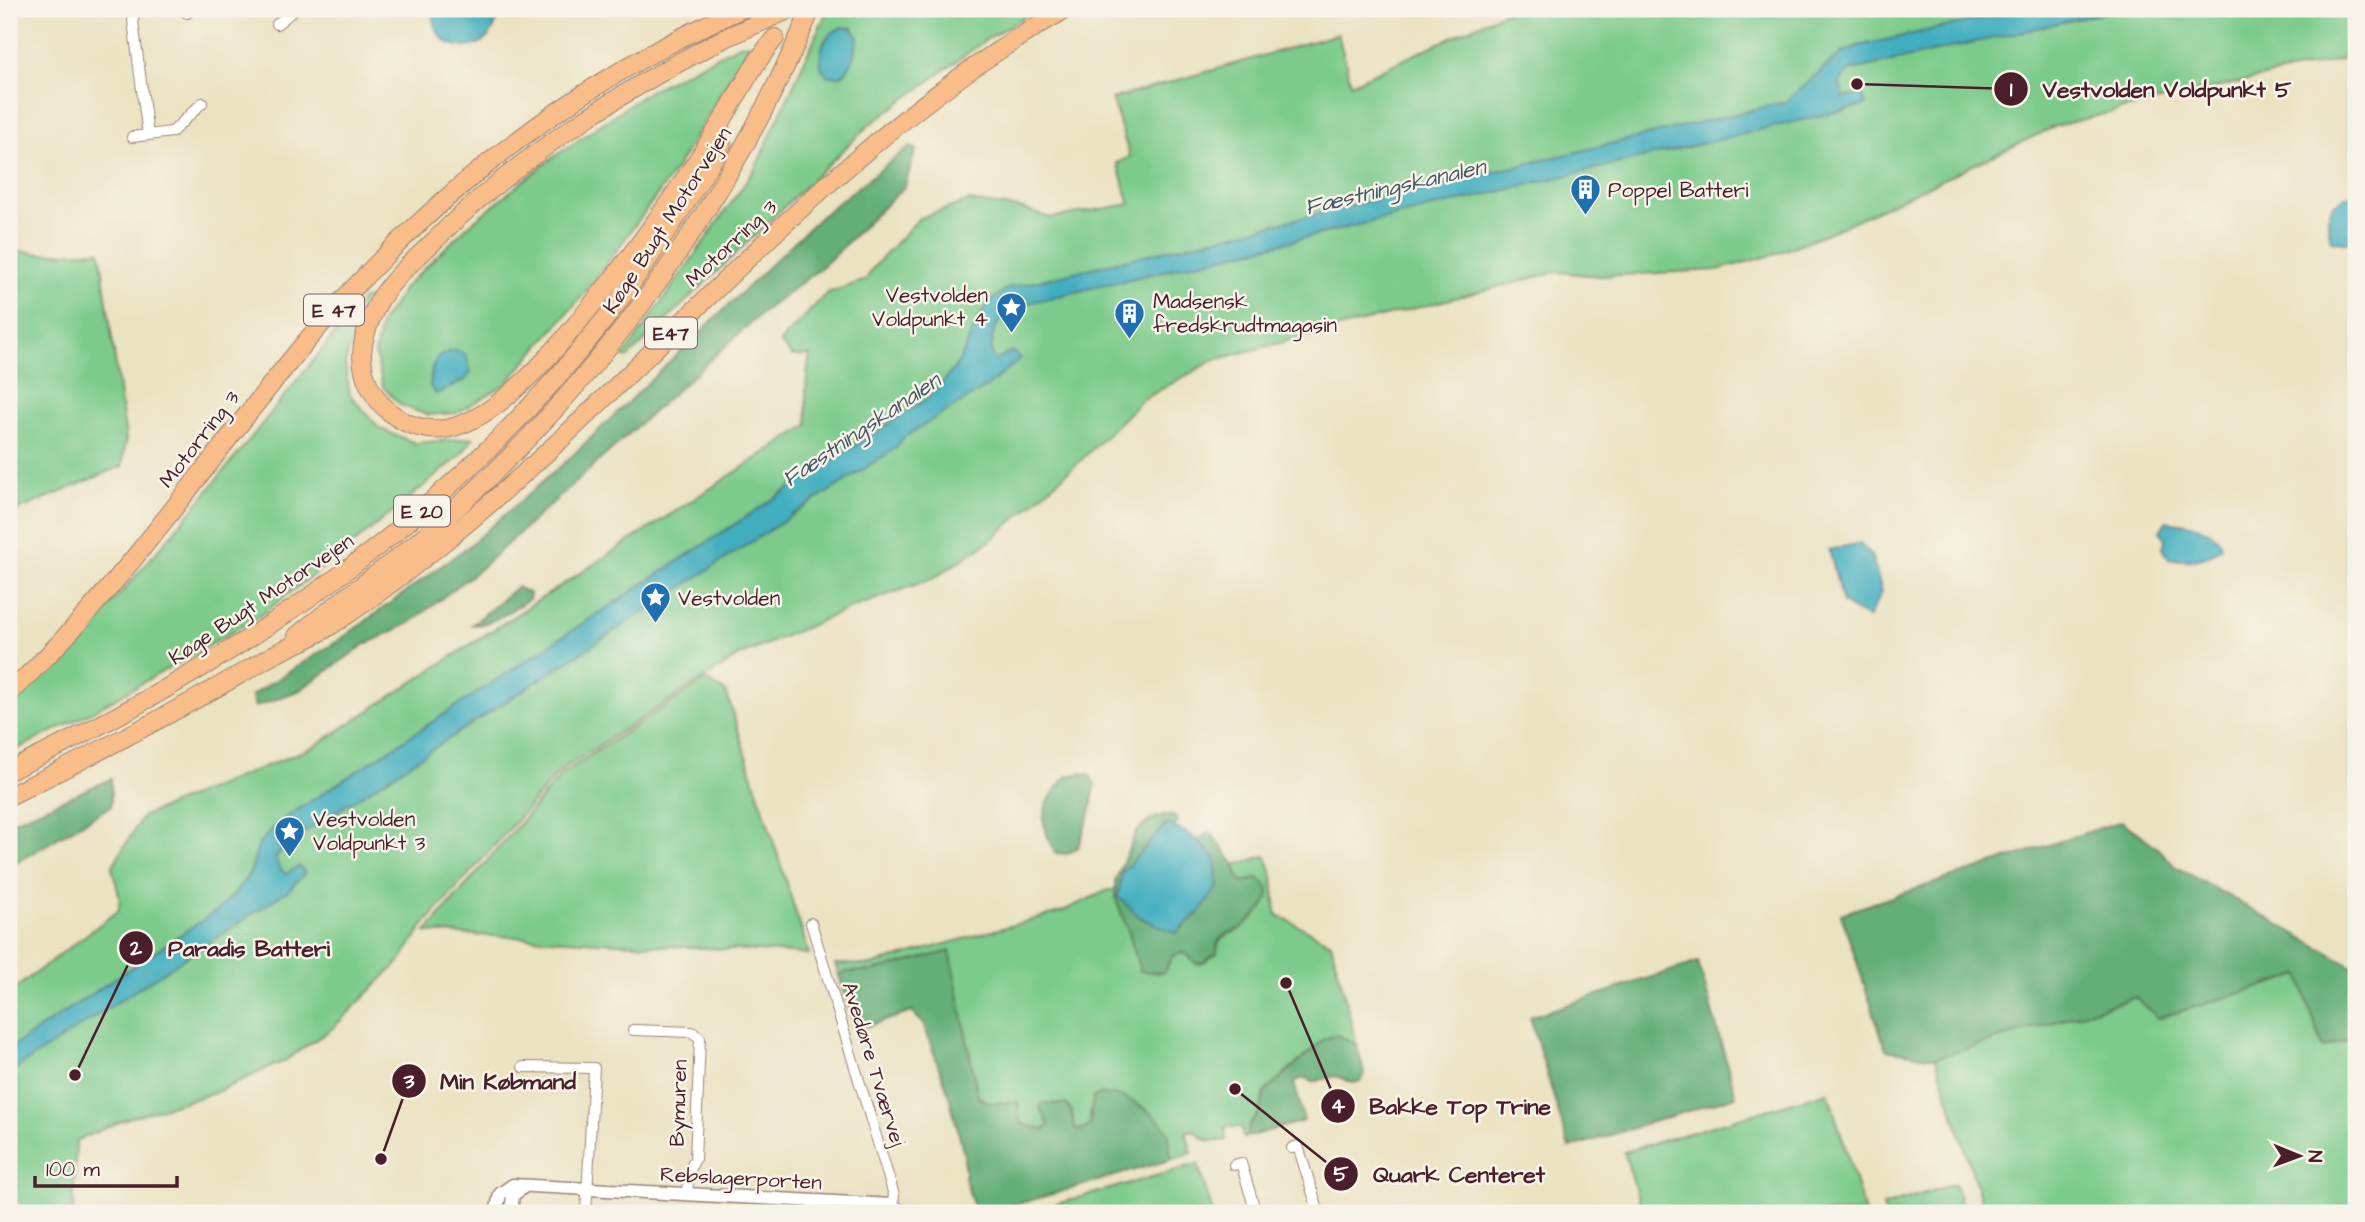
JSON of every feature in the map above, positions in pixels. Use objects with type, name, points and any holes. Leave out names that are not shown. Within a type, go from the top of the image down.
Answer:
[{"type":"highway","name":"Køge Bugt Motorvejen","points":[[9,771],[146,701],[253,637],[360,562],[456,481],[546,389],[604,320],[651,256],[686,205],[729,132],[764,65],[788,9]]},
{"type":"highway","name":"E 47","points":[[775,38],[755,62],[712,137],[648,233],[581,318],[535,370],[498,404],[464,424],[427,429],[406,423],[390,413],[377,400],[369,386],[362,354],[370,319],[379,301],[394,282],[450,224],[540,149],[606,104],[723,39],[788,9]]},
{"type":"highway","name":"Køge Bugt Motorvejen","points":[[275,653],[451,512],[505,461],[561,402],[624,328],[695,227],[747,142],[811,9]]},
{"type":"highway","name":"Motorring 3","points":[[275,653],[324,630],[450,537],[539,458],[828,184],[953,82],[1066,9]]},
{"type":"highway","name":"Motorring 3","points":[[9,693],[68,634],[109,587],[309,338],[398,242],[477,171],[580,96],[644,57],[738,10]]},
{"type":"highway","name":"E 20","points":[[9,796],[184,707],[275,653]]},
{"type":"street","points":[[134,9],[133,21],[148,135]]},
{"type":"street","points":[[277,23],[295,9]]},
{"type":"street","points":[[132,137],[172,132],[202,103]]},
{"type":"street","name":"Avedøre Tværvej","points":[[811,923],[897,1209]]},
{"type":"street","name":"Bymuren","points":[[633,1030],[692,1032],[700,1038],[695,1159],[686,1195]]},
{"type":"street","points":[[523,1067],[594,1068],[586,1213]]},
{"type":"street","points":[[1292,1148],[1298,1146],[1319,1213]]},
{"type":"street","points":[[1234,1165],[1241,1163],[1256,1213]]},
{"type":"street","points":[[496,1213],[496,1202],[502,1190],[513,1185],[525,1186]]},
{"type":"street","points":[[511,1213],[513,1195],[525,1186]]},
{"type":"street","name":"Rebslagerporten","points":[[525,1186],[897,1209]]},
{"type":"green space","points":[[828,9],[1038,9],[987,39],[869,125],[627,358],[623,357],[755,169]]},
{"type":"green space","name":"Vestvolden","points":[[1512,9],[2356,9],[2356,56],[2056,126],[1837,229],[1776,254],[1717,270],[1600,276],[1556,272],[1214,360],[1142,400],[1079,462],[991,540],[934,578],[851,608],[739,656],[561,770],[423,926],[401,960],[333,1028],[284,1061],[214,1093],[128,1118],[76,1141],[73,1213],[9,1213],[9,993],[119,910],[119,895],[112,867],[143,816],[313,747],[808,425],[806,390],[810,355],[792,356],[780,342],[827,293],[866,280],[872,269],[919,218],[969,201],[1019,208],[1051,218],[1130,204],[1117,163],[1130,157],[1112,99],[1338,34],[1351,84]]},
{"type":"green space","points":[[750,44],[676,169],[589,288],[506,384],[457,413],[427,415],[400,405],[383,387],[375,353],[381,323],[405,287],[469,225],[548,161],[649,91],[739,45]]},
{"type":"green space","points":[[909,147],[916,149],[905,186],[822,267],[764,311],[482,567],[410,623],[364,645],[300,690],[255,707],[252,695],[341,639],[470,545],[570,458],[820,217]]},
{"type":"green space","points":[[9,250],[43,254],[100,251],[126,440],[122,466],[9,514]]},
{"type":"green space","points":[[370,298],[358,319],[345,364],[350,395],[380,429],[415,443],[473,438],[460,456],[342,553],[257,618],[82,717],[9,753],[9,708],[104,612],[149,561],[363,299]]},
{"type":"green space","points":[[517,587],[530,594],[529,599],[495,619],[472,625]]},
{"type":"green space","points":[[706,680],[726,692],[809,954],[426,932],[563,773]]},
{"type":"green space","points":[[1082,773],[1090,775],[1095,784],[1091,810],[1078,847],[1068,854],[1056,853],[1049,841],[1043,820],[1047,802],[1067,776]]},
{"type":"green space","points":[[111,779],[111,806],[9,867],[9,823]]},
{"type":"green space","points":[[1164,815],[1175,817],[1178,822],[1174,827],[1167,824],[1122,872],[1176,933],[1199,912],[1218,887],[1215,858],[1197,840],[1210,832],[1235,865],[1239,879],[1245,882],[1258,878],[1269,890],[1265,904],[1254,917],[1220,940],[1217,953],[1203,963],[1196,964],[1188,955],[1182,953],[1172,956],[1163,973],[1140,971],[1116,899],[1115,881],[1136,832],[1151,819]]},
{"type":"green space","points":[[2121,821],[2157,847],[2175,866],[2356,968],[2356,1037],[2323,1048],[2299,975],[2158,1018],[2136,997],[1936,1058],[1886,1050],[1841,914]]},
{"type":"green space","points":[[1266,856],[1273,877],[1276,914],[1331,943],[1357,1045],[1336,1035],[1287,1071],[1264,1093],[1260,1112],[1250,1124],[1246,1137],[1243,1138],[1241,1127],[1225,1127],[1226,1140],[1221,1141],[1205,1139],[1194,1130],[1186,1132],[1192,1153],[1173,1159],[1169,1154],[1169,1143],[1090,1112],[1090,1125],[1083,1130],[1075,1129],[1071,1110],[1040,1107],[1049,1125],[1045,1129],[1020,1122],[1018,1102],[990,1103],[978,1097],[950,952],[873,971],[844,972],[839,975],[835,964],[871,965],[1063,911],[1108,890],[1115,890],[1140,970],[1167,968],[1172,956],[1181,953],[1188,955],[1196,964],[1203,963],[1217,953],[1218,943],[1223,937],[1239,930],[1258,878],[1245,882],[1239,879],[1235,865]]},
{"type":"green space","points":[[950,951],[978,1097],[990,1103],[1018,1102],[1020,1122],[1045,1129],[1049,1125],[1040,1107],[1043,1103],[1066,1104],[1071,1110],[1075,1129],[1083,1130],[1090,1125],[1093,1097],[1102,1094],[1123,1098],[1145,1109],[1163,1124],[1168,1132],[1173,1159],[991,1212],[975,1212],[965,1178],[964,1154],[948,1092],[923,1023],[912,1012],[855,1030],[839,975],[844,972],[873,971]]},
{"type":"green space","points":[[1698,962],[1736,1096],[1569,1148],[1530,1017]]},
{"type":"green space","points":[[2299,975],[2323,1048],[2356,1037],[2356,1213],[1985,1213],[1936,1058],[2137,997],[2158,1018]]},
{"type":"green space","points":[[1336,1035],[1357,1045],[1364,1073],[1361,1081],[1353,1083],[1336,1076],[1312,1082],[1308,1078],[1299,1079],[1294,1083],[1304,1121],[1246,1137],[1250,1124],[1260,1112],[1264,1093],[1324,1039]]},
{"type":"green space","points":[[1828,1092],[1865,1213],[1643,1213],[1624,1152]]},
{"type":"green space","points":[[1198,1164],[1213,1213],[1024,1213]]},
{"type":"green space","points":[[1955,1184],[1964,1213],[1885,1213],[1883,1206]]},
{"type":"water","points":[[434,9],[496,9],[494,26],[487,38],[477,45],[464,47],[452,44],[441,37],[435,25]]},
{"type":"water","points":[[2025,9],[2121,9],[1848,71],[1840,83],[1843,98],[1862,94],[1866,105],[1024,304],[1006,315],[997,325],[992,345],[995,361],[1012,351],[1021,358],[988,386],[903,438],[896,448],[302,834],[275,858],[280,869],[286,874],[299,866],[305,873],[289,890],[9,1073],[9,1049],[219,909],[250,873],[259,844],[291,814],[928,398],[959,361],[984,309],[1008,288],[1785,102],[1843,52],[1858,46]]},
{"type":"water","points":[[842,27],[853,28],[858,38],[854,53],[851,63],[841,76],[828,76],[821,68],[822,48],[826,39]]},
{"type":"water","points":[[2356,193],[2356,233],[2347,242],[2332,241],[2328,223],[2330,210],[2340,200]]},
{"type":"water","points":[[457,350],[466,355],[471,372],[465,380],[436,394],[430,386],[435,361],[442,354]]},
{"type":"water","points":[[2166,521],[2207,530],[2219,540],[2221,547],[2209,556],[2196,560],[2169,558],[2163,549],[2165,539],[2160,531]]},
{"type":"water","points":[[1860,543],[1872,557],[1882,592],[1868,618],[1843,603],[1829,550]]},
{"type":"water","points":[[1168,824],[1191,835],[1215,858],[1218,887],[1199,912],[1176,933],[1141,918],[1118,897],[1122,872]]},
{"type":"place","name":"Vestvolden Voldpunkt 5","points":[[1857,84]]},
{"type":"place","name":"Poppel Batteri","points":[[1585,217]]},
{"type":"place","name":"Vestvolden Voldpunkt 4","points":[[1011,334]]},
{"type":"place","name":"Madsensk fredskrudtmagasin","points":[[1130,340]]},
{"type":"place","name":"Vestvolden","points":[[655,625]]},
{"type":"place","name":"Vestvolden Voldpunkt 3","points":[[290,858]]},
{"type":"place","name":"Bakke Top Trine","points":[[1286,983]]},
{"type":"place","name":"Paradis Batteri","points":[[75,1075]]},
{"type":"place","name":"Quark Centeret","points":[[1235,1089]]},
{"type":"place","name":"Min Købmand","points":[[381,1159]]},
{"type":"water label","name":"Fæstningskanalen","points":[[1395,186]]},
{"type":"water label","name":"Fæstningskanalen","points":[[861,429]]}]
